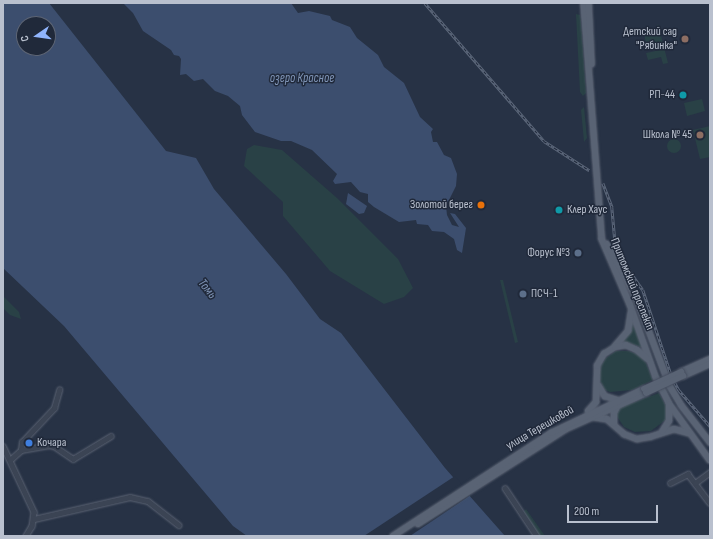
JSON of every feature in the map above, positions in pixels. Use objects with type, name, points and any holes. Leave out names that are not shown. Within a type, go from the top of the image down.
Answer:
[{"type":"main road","name":"Притомский проспект","points":[[584,3],[599,225],[604,248],[630,304],[649,361],[669,403],[710,460]]},
{"type":"main road","name":"Притомский проспект","points":[[589,3],[602,225],[611,254],[630,284],[670,386],[682,406],[709,439]]},
{"type":"main road","points":[[622,286],[624,281],[630,284]]},
{"type":"main road","points":[[584,417],[596,402],[597,378],[600,360],[615,347],[629,328],[630,304]]},
{"type":"main road","points":[[615,347],[632,346],[649,361]]},
{"type":"main road","name":"улица Терешковой","points":[[399,536],[551,433],[682,374],[710,359]]},
{"type":"main road","name":"улица Терешковой","points":[[682,374],[710,364]]},
{"type":"main road","points":[[597,378],[605,396],[618,402],[614,413],[614,424]]},
{"type":"main road","points":[[662,432],[670,421],[669,403]]},
{"type":"main road","points":[[584,417],[600,417],[614,424],[624,434],[637,439],[680,429],[693,435]]},
{"type":"main road","points":[[697,441],[703,443],[709,439]]},
{"type":"main road","name":"улица Терешковой","points":[[393,536],[486,477]]},
{"type":"street","points":[[21,450],[22,442],[54,408],[59,390]]},
{"type":"street","points":[[10,460],[21,450],[54,446],[73,459],[111,436]]},
{"type":"street","points":[[3,446],[32,507],[34,519],[26,536]]},
{"type":"street","points":[[695,483],[710,472]]},
{"type":"street","points":[[670,483],[688,474],[710,502]]},
{"type":"street","points":[[505,488],[537,536]]},
{"type":"street","points":[[34,519],[130,497],[148,501],[179,525]]},
{"type":"green space","points":[[576,14],[580,15],[581,22],[586,93],[583,96],[580,92]]},
{"type":"green space","points":[[658,24],[668,63],[663,64],[661,57],[648,60],[646,53],[660,50],[659,47],[648,50],[643,31],[655,29]]},
{"type":"green space","points":[[702,99],[705,111],[687,116],[684,103]]},
{"type":"green space","points":[[584,107],[587,138],[584,142],[581,110]]},
{"type":"green space","points":[[710,126],[710,157],[700,159],[693,130]]},
{"type":"green space","points":[[671,139],[677,139],[681,143],[681,149],[677,153],[671,153],[667,149],[667,143]]},
{"type":"green space","points":[[254,145],[282,150],[337,198],[398,259],[413,288],[404,297],[384,304],[330,271],[283,216],[283,202],[244,166],[247,149]]},
{"type":"green space","points":[[500,280],[503,280],[518,342],[515,343]]},
{"type":"green space","points":[[3,296],[19,312],[21,319],[10,315],[3,308]]},
{"type":"green space","points":[[632,316],[643,348],[623,341]]},
{"type":"green space","points":[[616,351],[628,351],[638,354],[645,361],[653,380],[632,390],[610,392],[605,390],[599,380],[599,369],[606,358]]},
{"type":"green space","points":[[659,393],[668,410],[668,418],[651,431],[635,432],[624,427],[616,415],[621,407]]},
{"type":"green space","points":[[526,509],[545,536],[539,536],[523,512]]},
{"type":"water","name":"Томь","points":[[3,3],[49,3],[166,151],[196,158],[214,189],[286,274],[320,319],[341,333],[445,468],[505,536],[247,536],[233,526],[64,326],[3,268]]},
{"type":"water","name":"озеро Красное","points":[[123,3],[291,3],[298,13],[309,11],[330,16],[332,20],[350,27],[357,38],[378,55],[384,67],[404,83],[420,117],[433,129],[431,132],[433,142],[437,142],[444,155],[451,158],[457,174],[456,186],[446,206],[447,215],[452,225],[459,227],[450,213],[455,214],[466,228],[462,253],[457,250],[454,239],[444,232],[432,231],[428,225],[417,224],[416,220],[399,222],[368,202],[368,194],[360,192],[351,182],[335,184],[333,181],[337,174],[312,150],[291,141],[281,141],[255,132],[242,115],[240,106],[228,96],[215,91],[203,79],[194,81],[186,74],[180,75],[181,59],[179,56],[174,55],[171,50],[143,31],[133,13]]},
{"type":"water","points":[[348,193],[367,206],[364,213],[359,214],[346,204]]},
{"type":"pier","points":[[455,476],[471,495],[410,536],[364,536]]},
{"type":"railway","points":[[425,3],[544,141],[589,170]]},
{"type":"railway","points":[[603,183],[612,207],[616,251],[643,290],[672,377],[679,390],[710,426]]},
{"type":"place","name":"Детский сад \"Рябинка\"","points":[[685,39]]},
{"type":"place","name":"РП-44","points":[[683,95]]},
{"type":"place","name":"Школа № 45","points":[[700,135]]},
{"type":"place","name":"Золотой берег","points":[[481,205]]},
{"type":"place","name":"Клер Хаус","points":[[559,210]]},
{"type":"place","name":"Форус №3","points":[[578,253]]},
{"type":"place","name":"ПСЧ-1","points":[[523,294]]},
{"type":"place","name":"Кочара","points":[[29,443]]}]
